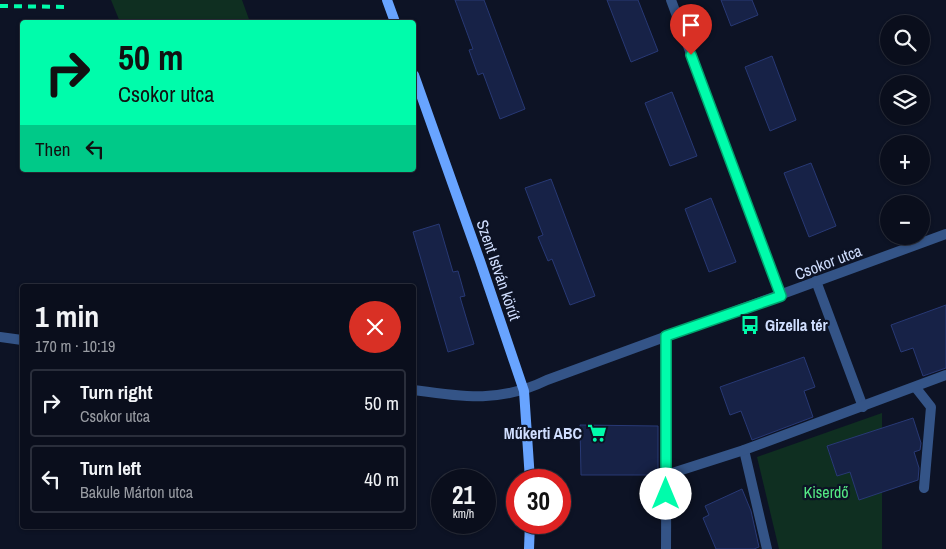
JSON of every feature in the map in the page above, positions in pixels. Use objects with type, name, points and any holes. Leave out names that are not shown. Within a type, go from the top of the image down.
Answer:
[{"type":"street","points":[[387,0],[394,20]]},
{"type":"street","points":[[671,0],[781,296]]},
{"type":"street","name":"Szent István körút","points":[[416,81],[524,391],[529,469]]},
{"type":"street","name":"Csokor utca","points":[[416,390],[472,398],[524,391],[546,380],[781,296],[816,281],[946,234]]},
{"type":"street","points":[[816,281],[863,407]]},
{"type":"street","points":[[666,336],[666,549]]},
{"type":"street","points":[[0,337],[20,340]]},
{"type":"street","points":[[666,475],[744,450],[916,388],[946,375]]},
{"type":"street","points":[[916,388],[931,407],[924,488]]},
{"type":"street","points":[[744,450],[767,549]]},
{"type":"street","points":[[529,549],[530,534]]},
{"type":"green space","points":[[111,0],[242,0],[249,20],[119,20]]},
{"type":"green space","name":"Kiserdő","points":[[882,413],[882,549],[779,549],[757,457]]},
{"type":"building","points":[[455,0],[484,0],[525,109],[500,119],[483,73],[478,75],[469,50],[473,49]]},
{"type":"building","points":[[607,0],[638,0],[658,51],[631,62]]},
{"type":"building","points":[[721,0],[752,0],[758,15],[731,26]]},
{"type":"building","points":[[772,56],[796,120],[770,131],[745,67]]},
{"type":"building","points":[[672,92],[697,156],[670,166],[645,103]]},
{"type":"building","points":[[811,163],[836,226],[809,237],[784,173]]},
{"type":"building","points":[[551,179],[595,296],[570,305],[552,259],[548,261],[538,237],[543,235],[525,188]]},
{"type":"building","points":[[711,198],[736,262],[709,272],[685,209]]},
{"type":"building","points":[[439,224],[453,272],[458,271],[465,296],[460,297],[474,344],[448,352],[413,232]]},
{"type":"building","points":[[946,305],[946,368],[923,376],[913,348],[901,352],[891,325]]},
{"type":"building","points":[[804,357],[815,387],[804,391],[813,417],[752,440],[741,411],[730,415],[720,387]]},
{"type":"building","points":[[913,418],[921,443],[920,450],[914,452],[919,468],[918,480],[859,500],[850,472],[837,476],[827,446]]},
{"type":"building","points":[[580,425],[658,426],[658,475],[581,475]]},
{"type":"building","points":[[742,489],[751,511],[759,547],[754,549],[716,549],[703,518],[709,515],[705,506]]},
{"type":"railway","points":[[0,6],[69,7]]},
{"type":"place","name":"Gizella tér","points":[[750,325]]},
{"type":"place","name":"Műkerti ABC","points":[[597,433]]},
{"type":"route","points":[[666,494],[666,336],[781,296],[691,55]]}]
